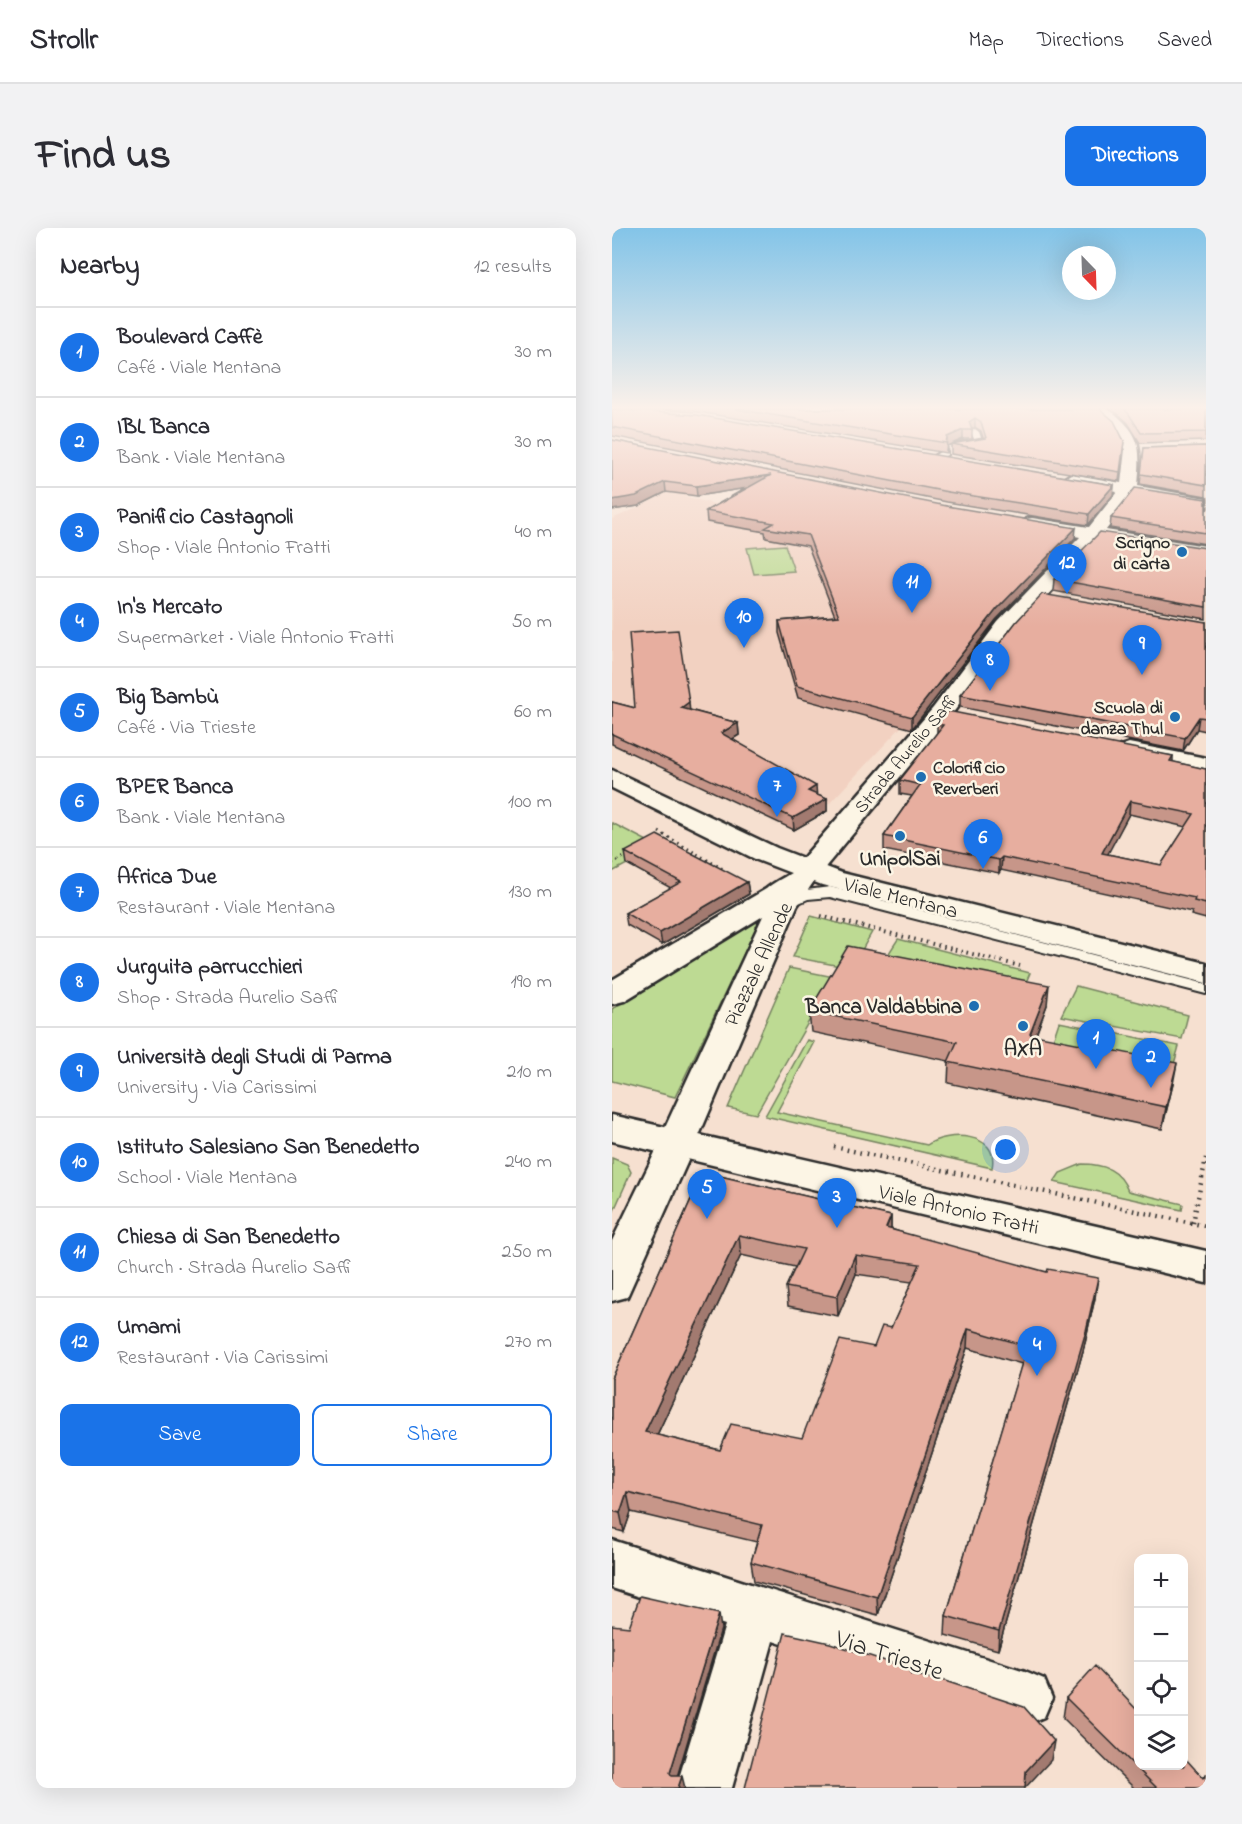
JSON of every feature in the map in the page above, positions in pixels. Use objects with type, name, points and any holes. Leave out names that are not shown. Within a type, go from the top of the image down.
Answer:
[{"type":"street","points":[[1085,482],[1206,503]]},
{"type":"street","points":[[1129,489],[1130,482]]},
{"type":"street","name":"Strada Aurelio Saffi","points":[[807,871],[953,716],[1006,627],[1094,533],[1129,489]]},
{"type":"street","points":[[1015,520],[1206,552]]},
{"type":"street","points":[[1035,596],[1058,600]]},
{"type":"street","points":[[1102,746],[1206,766]]},
{"type":"street","name":"Viale Mentana","points":[[612,778],[745,844],[807,871],[1206,974]]},
{"type":"street","name":"Piazzale Allende","points":[[676,1145],[782,906],[807,871]]},
{"type":"street","name":"Piazzale Allende","points":[[612,994],[776,895],[807,871]]},
{"type":"street","points":[[612,1128],[676,1145],[612,1285]]},
{"type":"street","name":"Viale Antonio Fratti","points":[[676,1145],[1206,1267]]},
{"type":"street","name":"Via Trieste","points":[[612,1564],[1025,1698]]},
{"type":"street","points":[[704,1788],[755,1611]]},
{"type":"lane","name":"Viale Mentana","points":[[782,906],[805,894],[830,892],[1206,989]]},
{"type":"path","points":[[656,840],[665,836]]},
{"type":"path","points":[[612,863],[639,849]]},
{"type":"path","points":[[827,1145],[1206,1226]]},
{"type":"path","points":[[1193,1223],[1206,1158]]},
{"type":"shaded area","points":[[686,482],[714,482],[685,497],[832,531],[902,726],[829,804],[723,745],[612,731],[612,519]]},
{"type":"green space","points":[[785,545],[794,571],[754,574],[747,548]]},
{"type":"green space","points":[[612,823],[659,847],[612,872]]},
{"type":"green space","points":[[811,916],[872,932],[855,962],[840,966],[793,957]]},
{"type":"green space","points":[[756,920],[760,920],[675,1097],[612,1081],[612,1009]]},
{"type":"green space","points":[[898,939],[1030,973],[1021,994],[880,967]]},
{"type":"green space","points":[[789,968],[834,977],[756,1114],[728,1108]]},
{"type":"green space","points":[[1076,986],[1188,1015],[1182,1039],[1061,1016]]},
{"type":"green space","points":[[1059,1022],[1179,1046],[1174,1064],[1053,1040]]},
{"type":"green space","points":[[807,1040],[814,1042],[777,1112],[927,1145],[946,1137],[970,1137],[988,1147],[992,1156],[992,1168],[765,1116]]},
{"type":"green space","points":[[612,1158],[627,1164],[631,1172],[612,1215]]},
{"type":"green space","points":[[1082,1164],[1104,1167],[1121,1178],[1128,1191],[1183,1204],[1182,1210],[1054,1182],[1060,1173]]},
{"type":"building","points":[[612,482],[725,482],[696,486],[665,482],[636,496],[612,500]]},
{"type":"building","points":[[759,482],[824,482],[1076,528],[997,609],[912,717],[797,686],[779,621],[839,616],[808,535],[765,528],[774,523],[706,511]]},
{"type":"building","points":[[895,482],[1095,482],[1114,485],[1089,514]]},
{"type":"building","points":[[1187,482],[1206,482],[1206,485]]},
{"type":"building","points":[[1135,488],[1206,499],[1206,533],[1111,518]]},
{"type":"building","points":[[1100,532],[1206,548],[1206,607],[1054,579]]},
{"type":"building","points":[[1042,594],[1206,622],[1206,718],[1199,717],[1185,738],[960,695],[1016,622]]},
{"type":"building","points":[[678,630],[689,702],[681,708],[738,723],[721,733],[816,786],[808,791],[827,799],[793,818],[612,734],[612,702],[635,708],[629,633]]},
{"type":"building","points":[[948,711],[1173,756],[1170,761],[1206,769],[1206,904],[1194,901],[1195,898],[1002,857],[999,860],[884,836],[920,785],[900,780],[943,725],[937,724]],"holes":[[[1130,801],[1194,814],[1161,865],[1102,853]]]},
{"type":"building","points":[[657,835],[747,882],[660,933],[625,913],[681,882],[625,852]]},
{"type":"building","points":[[848,946],[1049,985],[1030,1034],[1177,1063],[1166,1107],[948,1062],[957,1042],[809,1011]]},
{"type":"building","points":[[703,1172],[891,1216],[886,1228],[1047,1272],[1048,1269],[1098,1278],[1086,1331],[999,1631],[946,1616],[1027,1346],[968,1329],[877,1597],[751,1562],[762,1525],[627,1492],[620,1513],[612,1511],[612,1379]],"holes":[[[739,1235],[804,1249],[786,1287],[837,1297],[855,1255],[920,1264],[891,1328],[882,1326],[874,1347],[840,1340],[802,1438],[731,1424],[720,1450],[645,1432]]]},
{"type":"building","points":[[640,1596],[719,1614],[670,1773],[672,1776],[682,1776],[678,1788],[612,1788],[612,1625],[629,1627]]},
{"type":"building","points":[[785,1633],[830,1643],[910,1669],[911,1674],[945,1681],[1024,1707],[1054,1741],[1026,1771],[1025,1788],[745,1788]]},
{"type":"building","points":[[1095,1666],[1134,1707],[1134,1765],[1066,1698]]},
{"type":"building","points":[[1188,1761],[1203,1778],[1206,1775],[1206,1788],[1157,1788],[1139,1770],[1188,1770]]},
{"type":"place","name":"Scrigno di carta","points":[[1182,552]]},
{"type":"place","name":"Umami","points":[[1067,594]]},
{"type":"place","name":"Chiesa di San Benedetto","points":[[912,613]]},
{"type":"place","name":"Istituto Salesiano San Benedetto","points":[[744,648]]},
{"type":"place","name":"Università degli Studi di Parma","points":[[1142,675]]},
{"type":"place","name":"Jurguita parrucchieri","points":[[990,691]]},
{"type":"place","name":"Scuola di danza Thul","points":[[1175,717]]},
{"type":"place","name":"Colorificio Reverberi","points":[[921,777]]},
{"type":"place","name":"Africa Due","points":[[777,817]]},
{"type":"place","name":"UnipolSai","points":[[900,836]]},
{"type":"place","name":"BPER Banca","points":[[983,869]]},
{"type":"place","name":"Banca Valdabbina","points":[[974,1006]]},
{"type":"place","name":"AXA","points":[[1023,1026]]},
{"type":"place","name":"Boulevard Caffè","points":[[1096,1069]]},
{"type":"place","name":"IBL Banca","points":[[1151,1088]]},
{"type":"place","name":"Big Bambù","points":[[707,1219]]},
{"type":"place","name":"Panificio Castagnoli","points":[[837,1228]]},
{"type":"place","name":"In's Mercato","points":[[1037,1376]]}]
